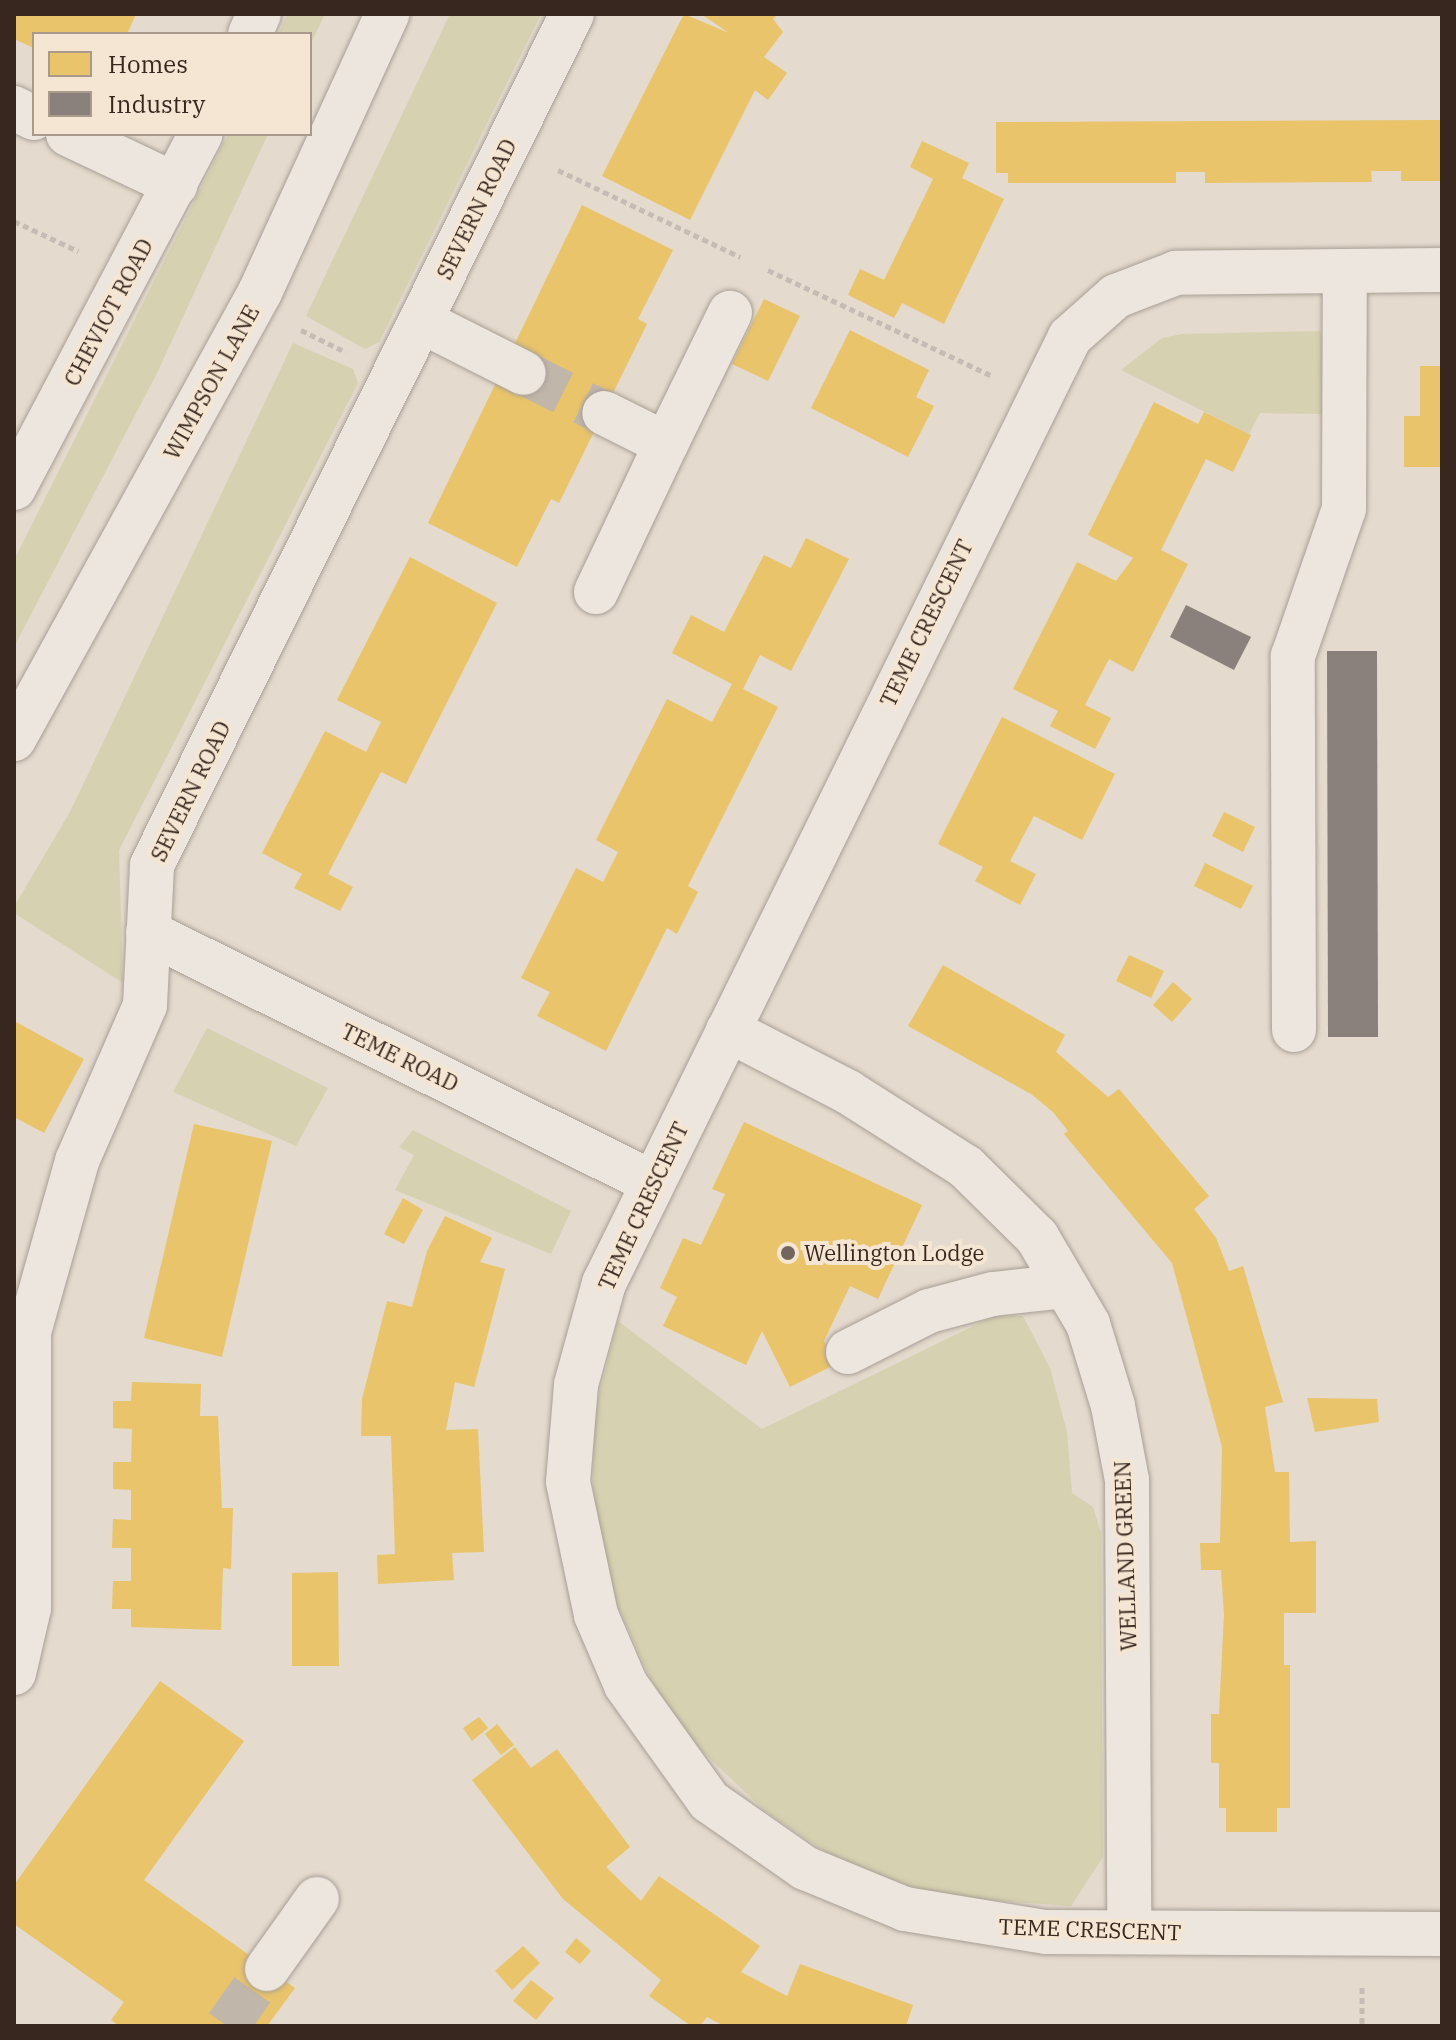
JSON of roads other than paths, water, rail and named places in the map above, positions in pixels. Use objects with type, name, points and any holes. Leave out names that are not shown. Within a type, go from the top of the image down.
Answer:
[{"type":"street","name":"WIMPSON LANE","points":[[14,739],[252,307],[387,14]]},
{"type":"street","name":"SEVERN ROAD","points":[[16,1652],[29,1608],[29,1332],[77,1161],[145,1005],[152,865],[572,14]]},
{"type":"street","points":[[14,108],[32,117]]},
{"type":"street","points":[[72,136],[176,185]]},
{"type":"street","name":"CHEVIOT ROAD","points":[[14,488],[200,136]]},
{"type":"street","name":"TEME CRESCENT","points":[[1442,270],[1176,273],[1116,296],[1070,337],[651,1182],[604,1283],[576,1385],[568,1482],[596,1615],[626,1685],[709,1801],[805,1868],[905,1909],[977,1925],[1046,1932],[1442,1934]]},
{"type":"street","points":[[1294,1030],[1293,656],[1344,509],[1345,271]]},
{"type":"street","points":[[596,592],[730,313]]},
{"type":"street","points":[[421,321],[524,373]]},
{"type":"street","points":[[604,413],[666,444]]},
{"type":"street","name":"TEME ROAD","points":[[148,932],[651,1182]]},
{"type":"street","name":"WELLAND GREEN","points":[[728,1030],[848,1092],[966,1167],[1037,1237],[1088,1324],[1113,1406],[1127,1480],[1129,1932]]},
{"type":"street","points":[[848,1352],[929,1311],[993,1294],[1065,1286]]},
{"type":"street","points":[[267,1969],[317,1899]]},
{"type":"tunnel","points":[[524,373],[604,413]]},
{"type":"tunnel","points":[[227,2026],[267,1969]]},
{"type":"place","name":"Wellington Lodge","points":[[788,1253]]}]
